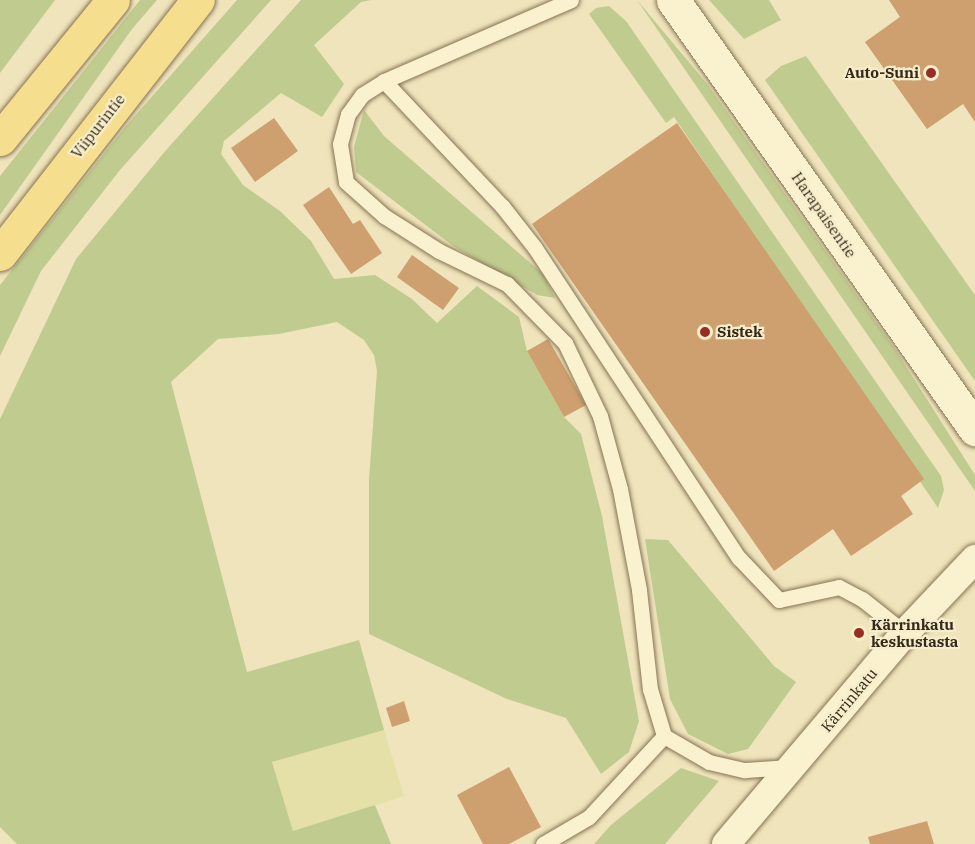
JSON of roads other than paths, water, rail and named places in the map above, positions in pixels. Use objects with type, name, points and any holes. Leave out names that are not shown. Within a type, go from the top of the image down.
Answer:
[{"type":"main road","points":[[0,139],[112,0]]},
{"type":"main road","name":"Viipurintie","points":[[0,254],[198,0]]},
{"type":"main road","name":"Harapaisentie","points":[[673,0],[975,429]]},
{"type":"street","name":"Kärrinkatu","points":[[726,844],[905,633],[975,559]]},
{"type":"lane","points":[[571,0],[384,81],[362,95],[348,114],[340,144],[346,182],[384,216],[440,251],[507,284],[565,343],[600,416],[620,489],[639,590],[650,688],[664,736],[709,762],[736,768],[793,767]]},
{"type":"lane","points":[[384,81],[502,206],[535,248],[739,558],[771,592],[779,600],[839,587],[862,599],[905,633]]},
{"type":"lane","points":[[543,844],[589,817],[664,736]]},
{"type":"place","name":"Auto-Suni","points":[[931,73]]},
{"type":"place","name":"Sistek","points":[[705,332]]},
{"type":"place","name":"Kärrinkatu keskustasta","points":[[859,633]]}]
